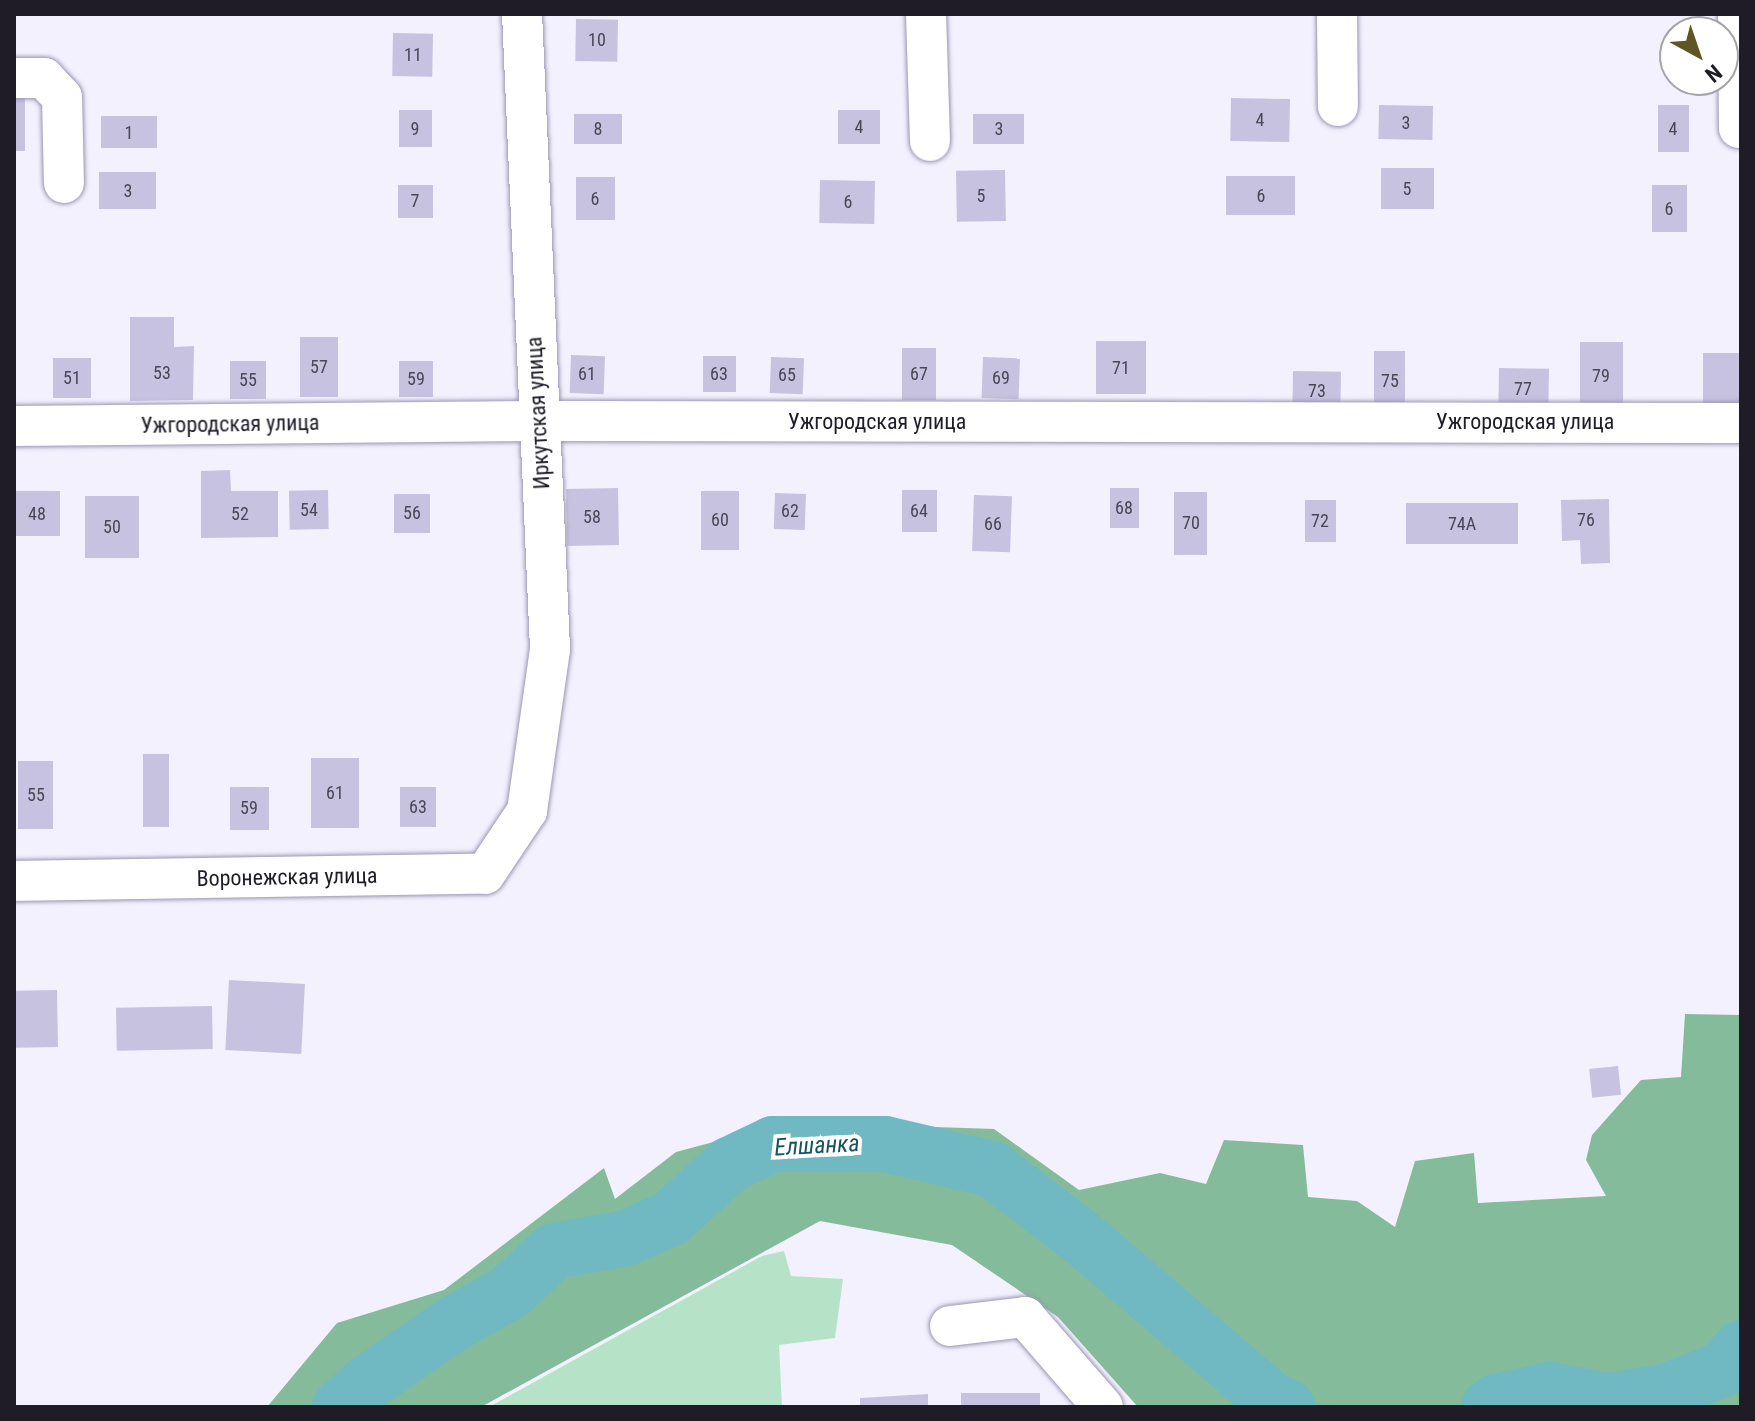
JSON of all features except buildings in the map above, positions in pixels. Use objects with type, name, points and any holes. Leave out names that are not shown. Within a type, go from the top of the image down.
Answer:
[{"type":"street","name":"Иркутская улица","points":[[522,14],[550,649],[527,811]]},
{"type":"street","points":[[926,14],[930,141]]},
{"type":"street","points":[[1337,14],[1338,106]]},
{"type":"street","points":[[1738,14],[1739,128]]},
{"type":"street","points":[[14,78],[44,78],[62,97],[64,183]]},
{"type":"street","name":"Ужгородская улица","points":[[14,426],[538,421],[1741,423]]},
{"type":"street","name":"Воронежская улица","points":[[14,881],[485,874],[527,811]]},
{"type":"street","points":[[950,1326],[1025,1317],[1103,1407]]},
{"type":"green space","points":[[1685,1014],[1741,1015],[1741,1407],[1138,1407],[1058,1317],[952,1245],[820,1221],[481,1407],[267,1407],[337,1323],[444,1290],[604,1168],[615,1199],[676,1152],[788,1122],[994,1129],[1079,1190],[1160,1173],[1206,1184],[1224,1140],[1303,1145],[1308,1197],[1357,1201],[1395,1227],[1415,1161],[1474,1153],[1478,1203],[1606,1196],[1586,1160],[1592,1135],[1641,1080],[1681,1077]]},
{"type":"green space","points":[[784,1251],[791,1276],[843,1279],[835,1338],[779,1345],[782,1407],[489,1407],[762,1256]]},
{"type":"waterway","name":"Елшанка","points":[[340,1407],[366,1384],[453,1324],[510,1292],[554,1251],[626,1238],[671,1218],[729,1165],[773,1144],[885,1144],[992,1169],[1082,1238],[1272,1400],[1287,1407]]},
{"type":"waterway","name":"Елшанка","points":[[1489,1407],[1496,1402],[1550,1390],[1608,1401],[1667,1391],[1723,1369],[1741,1348]]}]
